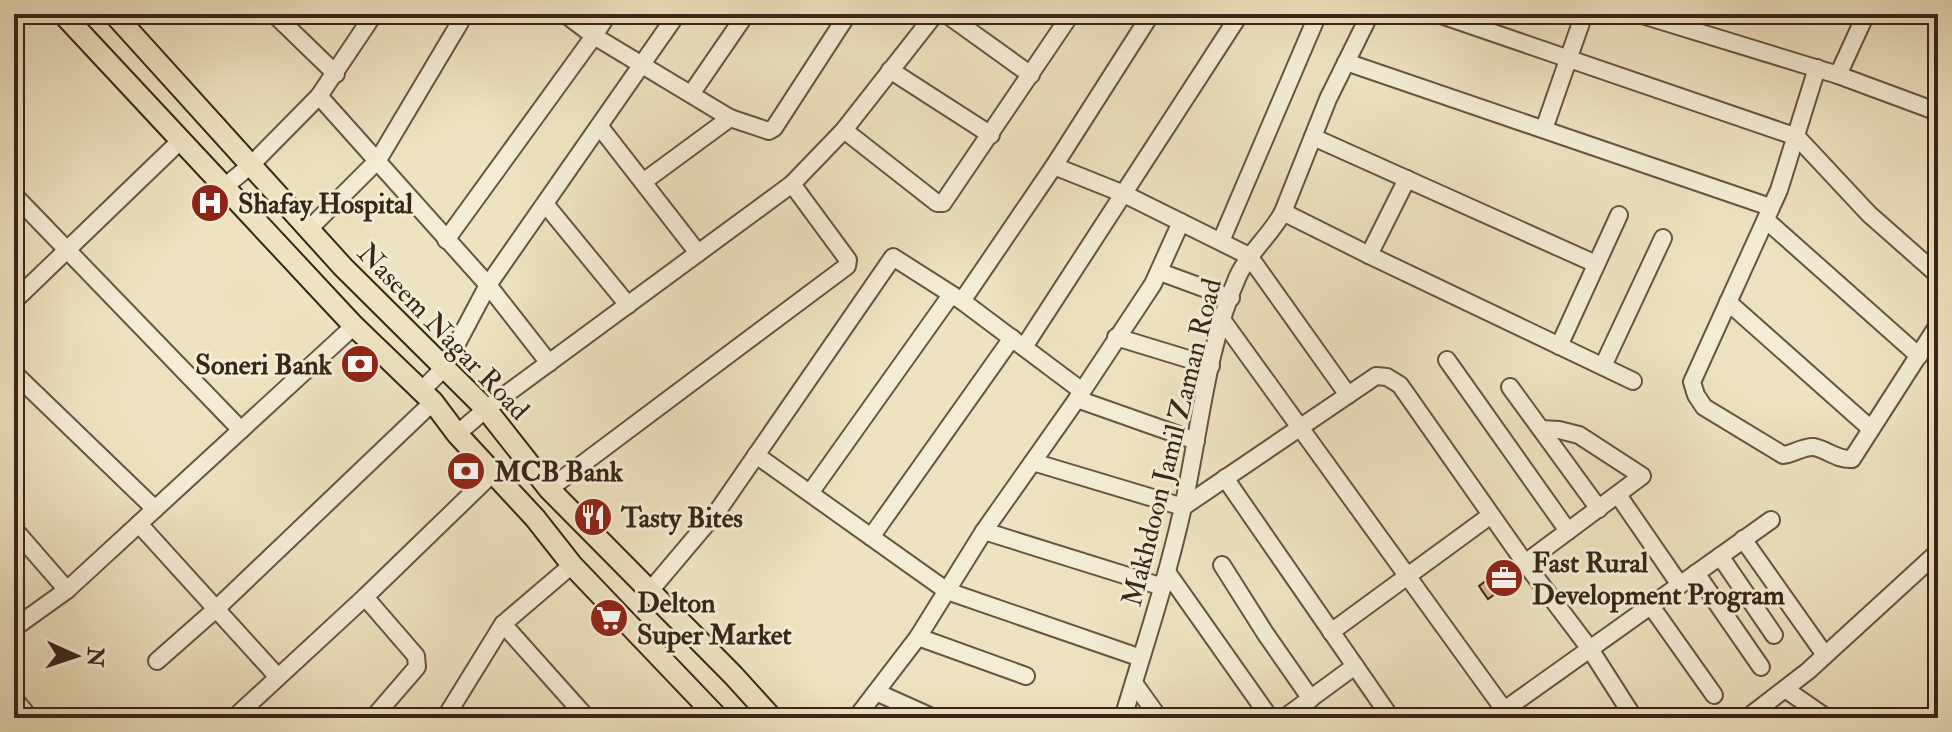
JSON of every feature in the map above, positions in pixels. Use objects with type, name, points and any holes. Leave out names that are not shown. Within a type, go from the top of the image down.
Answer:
[{"type":"main road","name":"Naseem Nagar Road","points":[[63,14],[354,326],[428,396],[457,434],[535,518],[572,565],[718,718]]},
{"type":"main road","name":"Naseem Nagar Road","points":[[117,18],[343,267],[486,409],[549,489],[772,718]]},
{"type":"main road","points":[[92,46],[117,18]]},
{"type":"street","points":[[274,14],[336,74]]},
{"type":"street","points":[[223,188],[251,165],[319,96],[374,14]]},
{"type":"street","points":[[309,229],[378,160],[465,14]]},
{"type":"street","points":[[565,14],[594,36],[730,118],[769,131],[774,128],[848,14]]},
{"type":"street","points":[[446,240],[608,14]]},
{"type":"street","points":[[157,661],[216,609],[428,396],[488,285],[677,14]]},
{"type":"street","points":[[691,94],[746,14]]},
{"type":"street","points":[[457,434],[486,409],[792,184],[844,130],[935,14]]},
{"type":"street","points":[[946,14],[1031,75]]},
{"type":"street","points":[[844,130],[937,203],[943,203],[1070,14]]},
{"type":"street","points":[[810,493],[1054,166],[1151,14]]},
{"type":"street","points":[[871,537],[1018,342],[1124,194],[1240,14]]},
{"type":"street","points":[[1221,241],[1318,14]]},
{"type":"street","name":"Makhdoon Jamil Zaman Road","points":[[1123,718],[1165,580],[1211,366],[1231,298],[1249,256],[1283,212],[1328,99],[1370,14]]},
{"type":"street","points":[[1438,14],[1797,137],[1869,214],[1938,275]]},
{"type":"street","points":[[1544,129],[1584,14]]},
{"type":"street","points":[[1639,14],[1817,68],[1938,112]]},
{"type":"street","points":[[1838,75],[1866,14]]},
{"type":"street","points":[[1346,62],[1544,129],[1768,214],[1919,356]]},
{"type":"street","points":[[1817,68],[1797,137],[1768,214],[1692,382],[1696,395],[1704,407],[1783,455],[1809,447],[1843,459],[1852,459],[1938,325]]},
{"type":"street","points":[[890,70],[991,135]]},
{"type":"street","points":[[319,96],[488,285],[549,363]]},
{"type":"street","points":[[643,182],[730,118]]},
{"type":"street","points":[[600,127],[698,253]]},
{"type":"street","points":[[1313,137],[1596,264]]},
{"type":"street","points":[[14,301],[180,141]]},
{"type":"street","points":[[1054,166],[1124,194],[1249,256],[1348,395]]},
{"type":"street","points":[[1369,255],[1407,179]]},
{"type":"street","points":[[549,489],[847,266],[848,260],[792,184]]},
{"type":"street","points":[[14,195],[241,430]]},
{"type":"street","points":[[546,205],[628,305]]},
{"type":"street","points":[[1283,212],[1633,381]]},
{"type":"street","points":[[1559,346],[1619,215]]},
{"type":"street","points":[[856,718],[918,637],[984,531],[1080,395],[1160,272],[1181,222]]},
{"type":"street","points":[[1603,366],[1663,238]]},
{"type":"street","points":[[649,592],[719,509],[893,257],[1018,342],[1080,395],[1196,441]]},
{"type":"street","points":[[1160,272],[1231,298]]},
{"type":"street","points":[[1728,302],[1871,429]]},
{"type":"street","points":[[1223,321],[1407,576],[1502,715],[1771,520]]},
{"type":"street","points":[[14,628],[67,590],[354,326]]},
{"type":"street","points":[[1116,337],[1211,366]]},
{"type":"street","points":[[1447,360],[1568,531]]},
{"type":"street","points":[[14,373],[155,509]]},
{"type":"street","points":[[1033,462],[1183,507],[1376,376],[1387,377],[1400,385],[1525,563],[1590,649],[1634,718]]},
{"type":"street","points":[[1510,387],[1599,509]]},
{"type":"street","points":[[1525,563],[1642,475],[1579,435],[1541,429]]},
{"type":"street","points":[[756,455],[947,591],[1141,658]]},
{"type":"street","points":[[234,718],[493,473]]},
{"type":"street","points":[[1225,478],[1390,718]]},
{"type":"street","points":[[1618,495],[1680,585]]},
{"type":"street","points":[[1331,632],[1491,515]]},
{"type":"street","points":[[139,524],[277,676]]},
{"type":"street","points":[[14,529],[67,590]]},
{"type":"street","points":[[984,531],[1165,580],[1270,718]]},
{"type":"street","points":[[1743,539],[1825,655]]},
{"type":"street","points":[[1747,718],[1825,655],[1938,552]]},
{"type":"street","points":[[1720,556],[1774,635]]},
{"type":"street","points":[[452,715],[503,624],[572,565]]},
{"type":"street","points":[[1222,565],[1311,699]]},
{"type":"street","points":[[1696,573],[1761,667]]},
{"type":"street","points":[[365,597],[416,656],[417,667],[373,718]]},
{"type":"street","points":[[1651,606],[1714,695]]},
{"type":"street","points":[[503,624],[587,718]]},
{"type":"street","points":[[918,637],[1026,676]]},
{"type":"street","points":[[1284,718],[1355,666]]},
{"type":"street","points":[[1134,683],[1159,718]]},
{"type":"street","points":[[1785,689],[1827,718]]},
{"type":"street","points":[[876,692],[934,718]]},
{"type":"street","points":[[14,699],[30,718]]},
{"type":"building","points":[[1508,564],[1518,577],[1488,599],[1479,586]]},
{"type":"place","name":"Shafay Hospital","points":[[210,203]]},
{"type":"place","name":"Soneri Bank","points":[[360,364]]},
{"type":"place","name":"MCB Bank","points":[[466,471]]},
{"type":"place","name":"Tasty Bites","points":[[593,517]]},
{"type":"place","name":"Fast Rural Development Program","points":[[1504,578]]},
{"type":"place","name":"Delton Super Market","points":[[609,618]]}]
